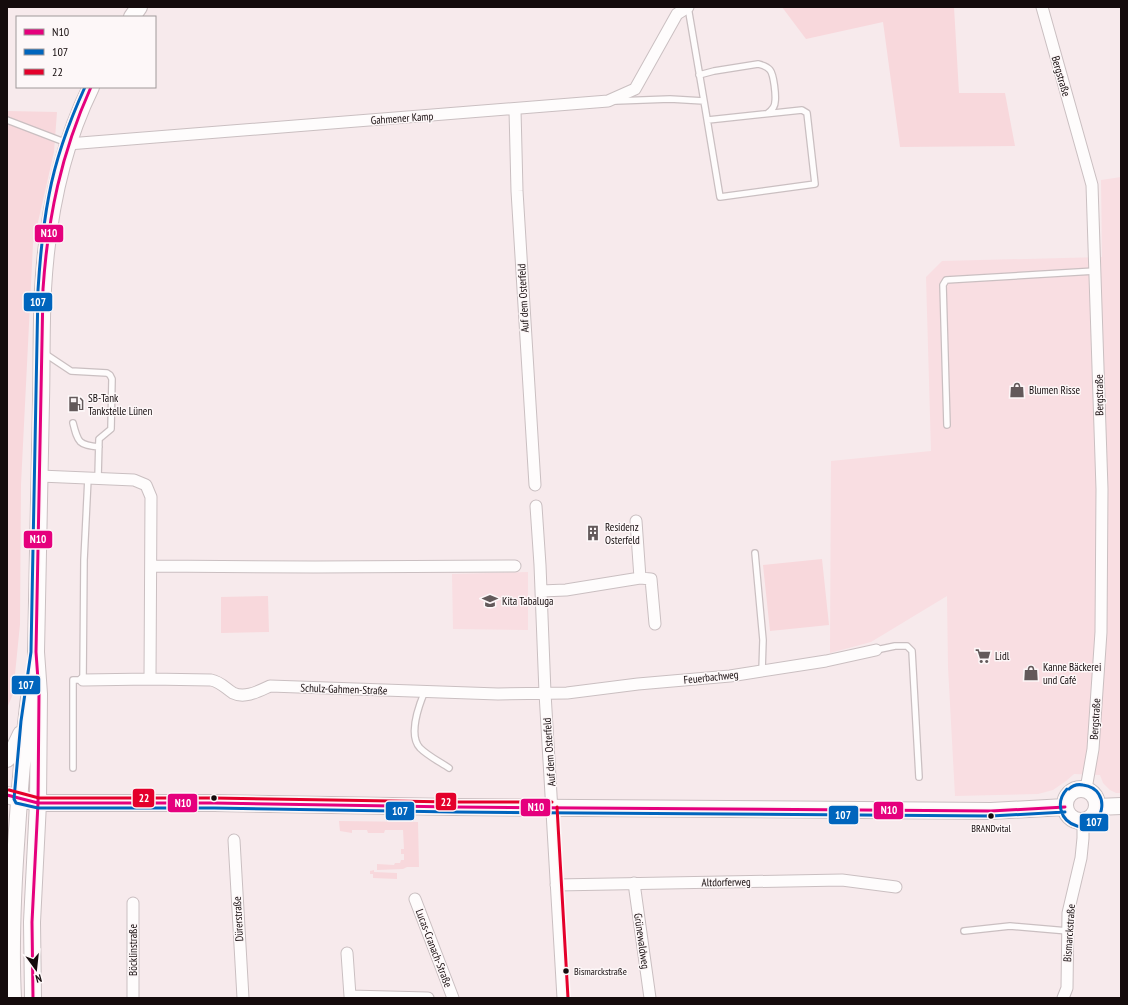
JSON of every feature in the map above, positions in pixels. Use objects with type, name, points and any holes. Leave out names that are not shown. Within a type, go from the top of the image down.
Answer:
[{"type":"main road","points":[[133,16],[140,7]]},
{"type":"main road","points":[[33,998],[32,922],[38,803],[39,694],[36,652],[43,290],[51,211],[68,144],[76,120],[91,88]]},
{"type":"main road","points":[[13,998],[13,797],[36,652]]},
{"type":"main road","points":[[7,758],[16,745],[26,721]]},
{"type":"main road","points":[[1080,789],[1086,789],[1093,794],[1097,802],[1096,813],[1092,817],[1082,821],[1071,818],[1065,807],[1067,797],[1071,793],[1080,789]]},
{"type":"main road","points":[[13,797],[38,803],[214,803],[454,807],[991,811],[1065,807]]},
{"type":"main road","points":[[1097,807],[1121,806]]},
{"type":"street","name":"Gahmener Kamp","points":[[68,144],[515,110],[608,101],[635,89],[677,14],[688,7]]},
{"type":"street","name":"Bergstraße","points":[[1042,7],[1092,184],[1102,489],[1101,632],[1093,743],[1086,789]]},
{"type":"street","name":"Auf dem Osterfeld","points":[[515,110],[517,191],[535,485]]},
{"type":"street","points":[[40,476],[134,480],[146,485],[151,498],[152,566],[150,679]]},
{"type":"street","name":"Auf dem Osterfeld","points":[[536,506],[545,693],[563,998]]},
{"type":"street","points":[[636,521],[640,578]]},
{"type":"street","points":[[152,566],[515,566]]},
{"type":"street","points":[[541,592],[566,590],[640,578],[651,579],[655,624]]},
{"type":"street","name":"Feuerbachweg","points":[[545,693],[568,693],[638,684],[730,676],[826,661],[876,650]]},
{"type":"street","name":"Schulz-Gahmen-Straße","points":[[83,680],[212,680],[219,681],[234,693],[243,696],[255,693],[270,686],[498,694],[545,693]]},
{"type":"street","name":"Bismarckstraße","points":[[1063,998],[1067,988],[1068,913],[1081,858],[1083,838],[1082,821]]},
{"type":"street","name":"Dürerstraße","points":[[234,840],[243,998]]},
{"type":"street","name":"Altdorferweg","points":[[556,885],[842,880],[896,887]]},
{"type":"street","name":"Grünewaldweg","points":[[634,883],[650,998]]},
{"type":"street","name":"Lucas-Cranach-Straße","points":[[415,899],[453,998]]},
{"type":"street","name":"Böcklinstraße","points":[[133,903],[133,998]]},
{"type":"street","points":[[348,953],[350,996],[428,998]]},
{"type":"lane","points":[[688,7],[720,197],[815,184],[807,113],[802,110],[708,120]]},
{"type":"lane","points":[[699,75],[758,64],[765,66],[770,70],[775,96],[773,110],[768,114]]},
{"type":"lane","points":[[608,101],[670,99],[704,101]]},
{"type":"lane","points":[[7,120],[68,144]]},
{"type":"lane","points":[[947,425],[943,285],[946,280],[1094,271]]},
{"type":"lane","points":[[42,352],[70,370],[107,373],[112,379],[111,429],[99,439],[84,560],[83,680],[73,680],[73,768]]},
{"type":"lane","points":[[73,423],[75,433],[80,442],[84,445],[99,447]]},
{"type":"lane","points":[[755,553],[764,640],[762,671]]},
{"type":"lane","points":[[876,650],[895,646],[907,646],[912,651],[919,777]]},
{"type":"lane","points":[[425,691],[417,708],[415,718],[416,740],[420,748],[449,768]]},
{"type":"lane","points":[[964,931],[1010,926],[1068,931]]},
{"type":"shaded area","points":[[782,7],[954,7],[959,93],[1005,93],[1015,146],[900,147],[883,22],[806,39]]},
{"type":"shaded area","points":[[7,111],[57,112],[54,152],[33,244],[21,484],[20,624],[13,694],[7,708]]},
{"type":"shaded area","points":[[1121,177],[1121,793],[1116,793],[1110,790],[1103,783],[1100,775],[1074,774],[1053,790],[1038,794],[955,796],[948,667],[947,596],[871,642],[830,653],[831,461],[931,451],[926,277],[942,261],[1102,257],[1101,180]]},
{"type":"shaded area","points":[[822,559],[829,625],[770,631],[763,565]]},
{"type":"shaded area","name":"Kita Tabaluga","points":[[528,572],[528,630],[453,629],[452,574]]},
{"type":"shaded area","points":[[268,596],[269,632],[221,633],[221,597]]},
{"type":"shaded area","points":[[339,821],[418,822],[419,867],[377,870],[377,864],[394,865],[395,863],[400,863],[401,860],[404,860],[404,854],[401,854],[401,849],[404,849],[403,830],[385,830],[384,833],[368,833],[367,830],[352,830],[352,833],[340,831]]},
{"type":"shaded area","points":[[374,870],[374,872],[397,873],[397,879],[373,878],[373,874],[370,874],[370,871]]},
{"type":"transit line","name":"107","points":[[85,88],[59,153],[43,230],[38,290],[31,652],[21,721],[14,799],[16,803],[38,808],[214,808],[454,812],[991,816],[1065,812]]},
{"type":"transit line","name":"N10","points":[[33,998],[32,922],[38,803],[39,694],[36,652],[43,289],[52,211],[64,161],[91,88]]},
{"type":"transit line","name":"107","points":[[1067,789],[1063,794],[1060,805],[1063,816],[1071,824],[1077,826],[1086,826],[1093,823],[1101,810],[1102,802],[1099,794],[1093,788],[1083,785],[1076,785],[1069,789]]},
{"type":"transit line","name":"22","points":[[9,790],[39,798],[214,798],[552,802]]},
{"type":"transit line","name":"N10","points":[[7,795],[38,803],[214,803],[454,807],[991,811],[1065,807]]},
{"type":"transit line","name":"22","points":[[557,807],[568,998]]},
{"type":"place","name":"Blumen Risse","points":[[1017,390]]},
{"type":"place","name":"SB-Tank Tankstelle Lünen","points":[[76,404]]},
{"type":"place","name":"Residenz Osterfeld","points":[[593,533]]},
{"type":"place","name":"Kita Tabaluga","points":[[490,601]]},
{"type":"place","name":"Lidl","points":[[983,656]]},
{"type":"place","name":"Kanne Bäckerei und Café","points":[[1031,673]]},
{"type":"place","name":"BRANDvital","points":[[991,816]]},
{"type":"place","name":"Bismarckstraße","points":[[566,971]]}]
